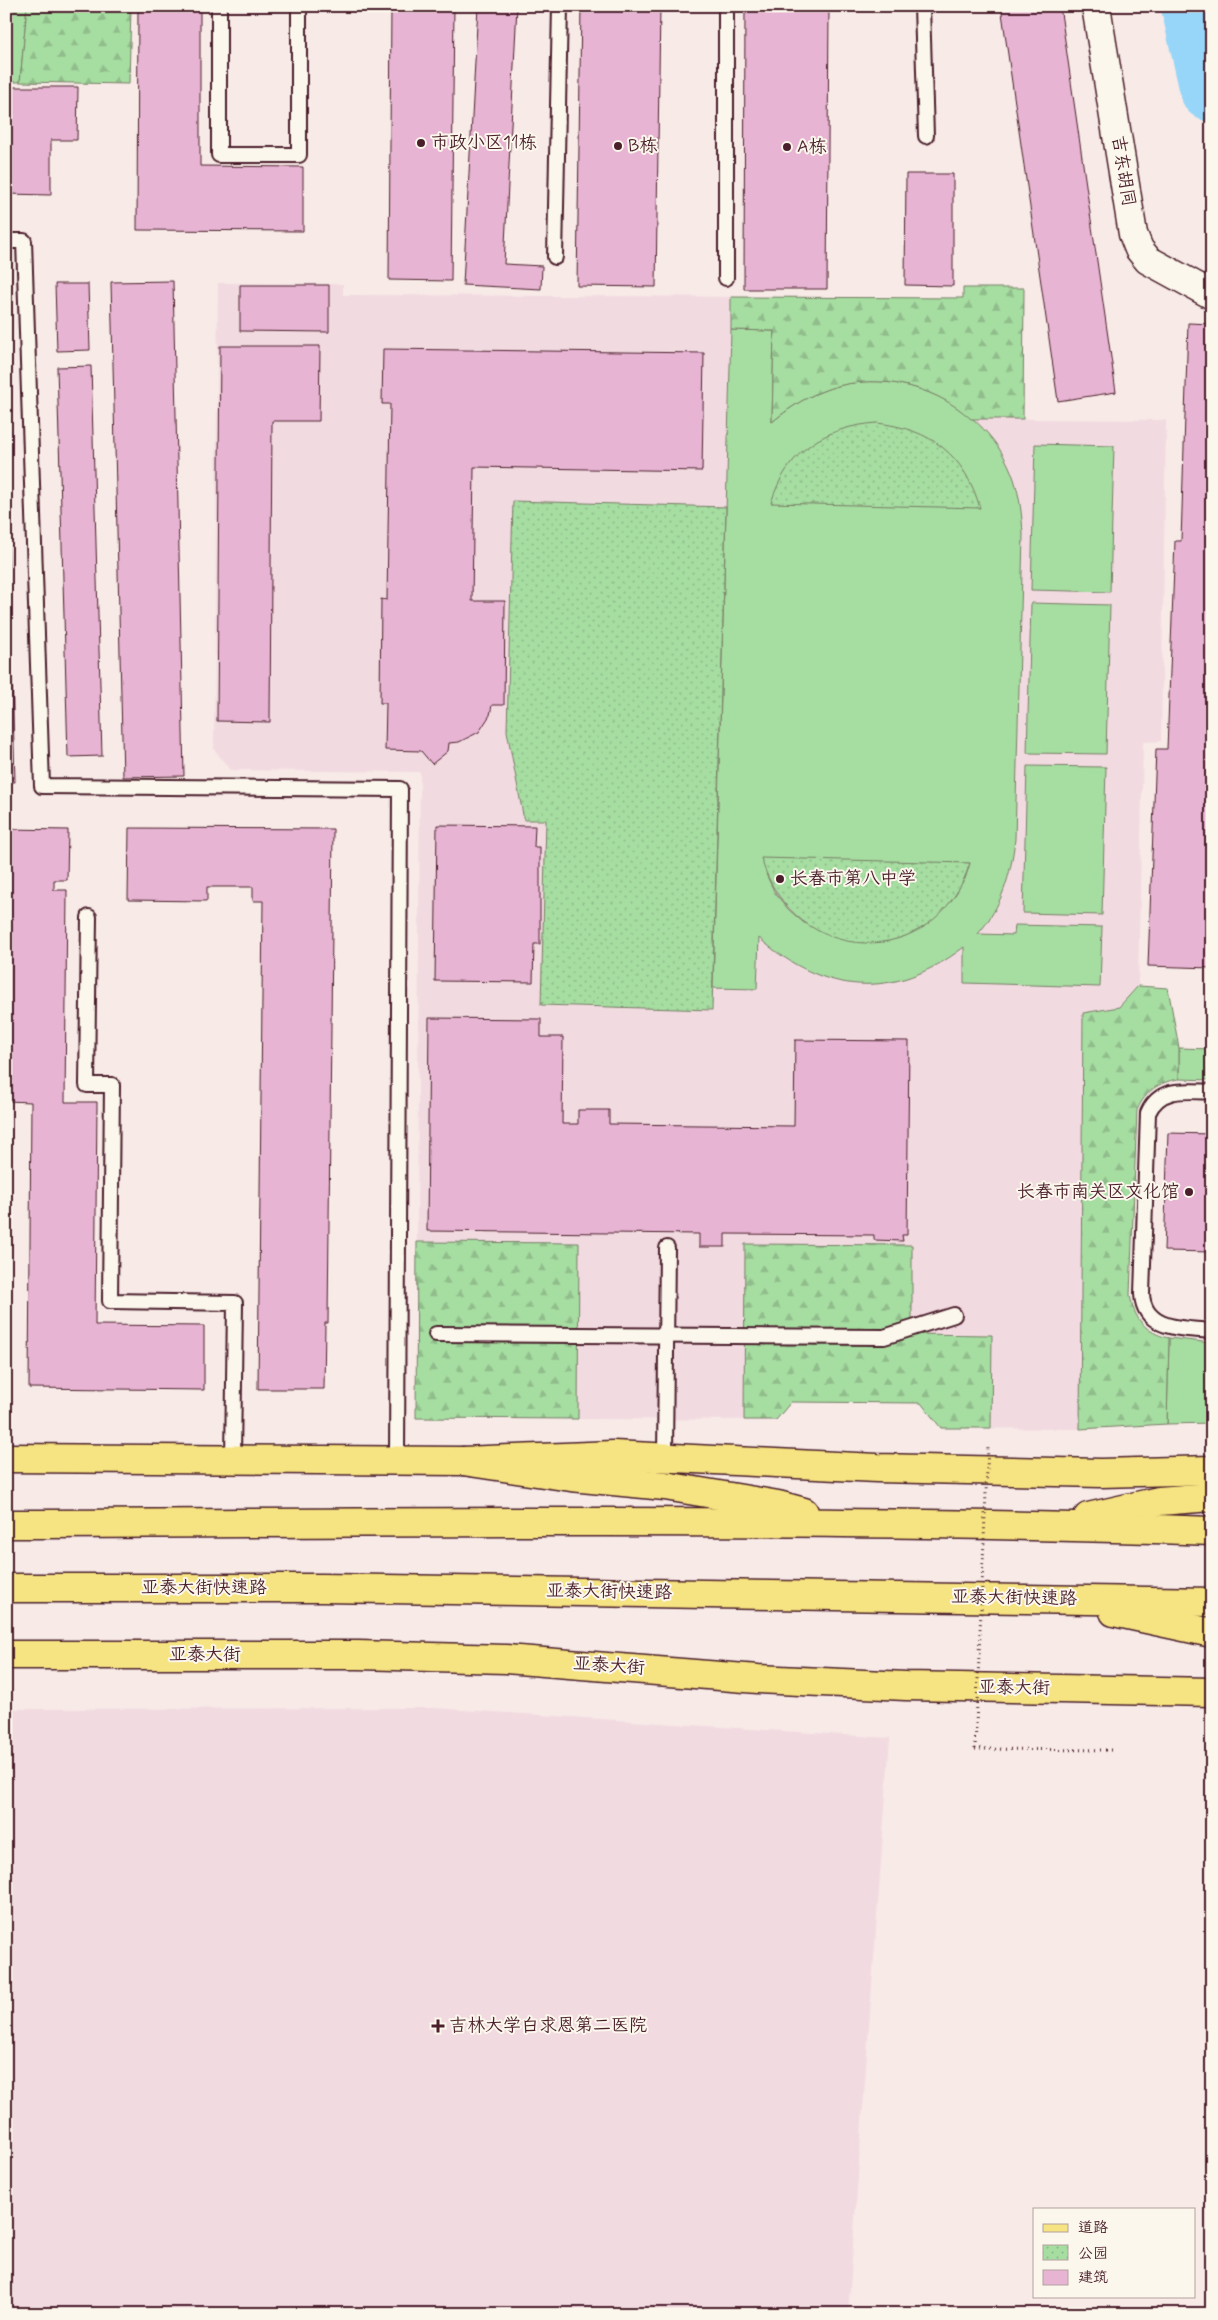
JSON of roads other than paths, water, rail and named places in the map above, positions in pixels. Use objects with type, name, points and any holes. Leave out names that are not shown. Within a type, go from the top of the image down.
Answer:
[{"type":"main road","points":[[6,1458],[463,1460],[613,1455],[877,1468],[1102,1473],[1212,1470]]},
{"type":"main road","points":[[463,1460],[571,1477],[665,1486],[778,1505],[844,1523]]},
{"type":"main road","points":[[1051,1525],[1159,1501],[1212,1497]]},
{"type":"main road","points":[[6,1524],[844,1523],[1051,1525],[1212,1531]]},
{"type":"main road","name":"亚泰大街快速路","points":[[6,1588],[322,1588],[1212,1602]]},
{"type":"main road","points":[[1052,1598],[1212,1632]]},
{"type":"main road","name":"亚泰大街","points":[[6,1655],[358,1655],[496,1659],[758,1679],[906,1686],[1212,1692]]},
{"type":"street","name":"吉东胡同","points":[[1096,6],[1133,234],[1139,249],[1148,260],[1212,295]]},
{"type":"lane","points":[[219,6],[219,155],[299,155],[299,6]]},
{"type":"lane","points":[[556,257],[560,6]]},
{"type":"lane","points":[[726,6],[726,278]]},
{"type":"lane","points":[[922,6],[926,136]]},
{"type":"lane","points":[[6,241],[24,241],[42,786],[400,789],[397,1460]]},
{"type":"lane","points":[[89,917],[87,1085],[112,1085],[110,1301],[235,1303],[233,1459]]},
{"type":"lane","points":[[1212,1092],[1172,1091],[1157,1099],[1148,1113],[1142,1294],[1146,1310],[1156,1322],[1170,1327],[1212,1331]]},
{"type":"lane","points":[[665,1458],[667,1248]]},
{"type":"lane","points":[[436,1334],[884,1338],[954,1315]]},
{"type":"waterway","points":[[1193,6],[1212,90]]},
{"type":"place","name":"市政小区11栋","points":[[421,143]]},
{"type":"place","name":"B栋","points":[[618,146]]},
{"type":"place","name":"A栋","points":[[787,147]]},
{"type":"place","name":"长春市第八中学","points":[[780,879]]},
{"type":"place","name":"长春市南关区文化馆","points":[[1189,1192]]},
{"type":"place","name":"吉林大学白求恩第二医院","points":[[438,2026]]}]
